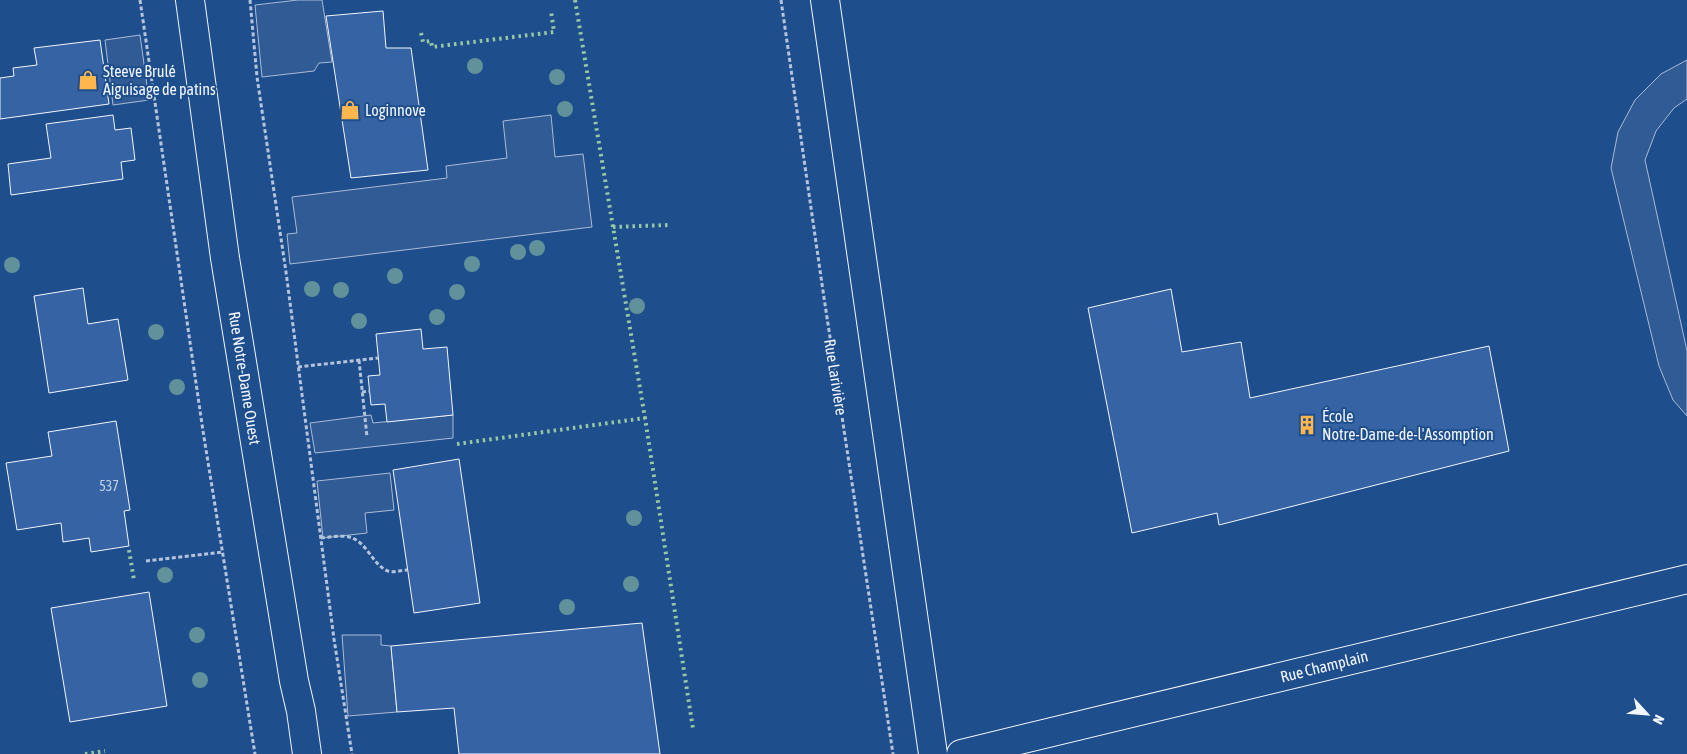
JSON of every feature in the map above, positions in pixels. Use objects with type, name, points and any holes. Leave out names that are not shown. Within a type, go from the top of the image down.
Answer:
[{"type":"street","name":"Rue Notre-Dame Ouest","points":[[190,0],[225,258],[307,754]]},
{"type":"street","points":[[825,0],[932,754]]},
{"type":"street","name":"Rue Champlain","points":[[961,754],[1687,579]]},
{"type":"path","points":[[140,0],[166,186],[255,754]]},
{"type":"path","points":[[250,0],[257,77],[286,272],[334,639],[352,754]]},
{"type":"path","name":"Rue Larivière","points":[[781,0],[823,291],[894,754]]},
{"type":"path","points":[[298,367],[378,358]]},
{"type":"path","points":[[359,360],[367,438]]},
{"type":"path","points":[[362,392],[370,391]]},
{"type":"path","points":[[321,538],[349,537],[362,545],[379,565],[389,572],[408,570]]},
{"type":"path","points":[[146,561],[223,552]]},
{"type":"shaded area","points":[[298,0],[322,0],[332,62],[319,63],[314,71],[262,77],[255,5]]},
{"type":"shaded area","points":[[140,35],[149,100],[113,105],[105,40]]},
{"type":"shaded area","points":[[1687,60],[1687,99],[1674,108],[1656,131],[1645,160],[1687,351],[1687,416],[1673,400],[1659,366],[1611,168],[1618,132],[1635,100],[1661,74]]},
{"type":"shaded area","points":[[551,115],[555,157],[583,154],[592,227],[290,264],[287,234],[297,233],[292,197],[447,178],[446,166],[507,158],[503,121]]},
{"type":"shaded area","points":[[371,415],[373,423],[453,415],[453,438],[315,453],[310,423]]},
{"type":"shaded area","points":[[390,473],[394,510],[365,513],[367,533],[323,538],[317,481]]},
{"type":"shaded area","points":[[342,635],[381,635],[381,645],[391,646],[397,712],[348,716]]},
{"type":"building","points":[[383,11],[386,48],[411,48],[428,170],[351,178],[326,16]]},
{"type":"building","points":[[100,40],[109,104],[0,119],[0,78],[14,76],[13,68],[37,65],[34,48]]},
{"type":"building","points":[[113,115],[115,130],[131,128],[135,160],[121,162],[123,179],[11,195],[8,164],[51,158],[46,124]]},
{"type":"building","points":[[83,288],[88,324],[118,319],[128,380],[49,393],[34,296]]},
{"type":"building","name":"École Notre-Dame-de-l'Assomption","points":[[1171,289],[1182,352],[1241,342],[1250,398],[1489,346],[1509,451],[1219,525],[1217,513],[1132,533],[1088,308]]},
{"type":"building","points":[[421,329],[423,349],[447,347],[453,415],[387,422],[385,404],[371,405],[368,376],[380,375],[376,334]]},
{"type":"building","points":[[116,421],[130,510],[124,511],[129,546],[91,552],[89,538],[63,542],[61,523],[17,530],[6,463],[52,456],[48,432]]},
{"type":"building","points":[[459,459],[480,603],[414,613],[393,470]]},
{"type":"building","points":[[149,592],[167,706],[70,722],[51,608]]},
{"type":"building","points":[[642,623],[660,754],[459,754],[454,708],[397,712],[391,646]]},
{"type":"hedge","points":[[575,0],[645,418]]},
{"type":"hedge","points":[[421,33],[423,42],[431,41],[432,47],[554,32],[551,11]]},
{"type":"hedge","points":[[613,227],[669,225]]},
{"type":"hedge","points":[[457,444],[645,418],[693,729]]},
{"type":"hedge","points":[[129,550],[134,580]]},
{"type":"hedge","points":[[85,754],[105,751]]},
{"type":"place","name":"Steeve Brulé Aiguisage de patins","points":[[88,80]]},
{"type":"place","name":"Loginnove","points":[[350,110]]},
{"type":"place","name":"École Notre-Dame-de-l'Assomption","points":[[1307,425]]}]
